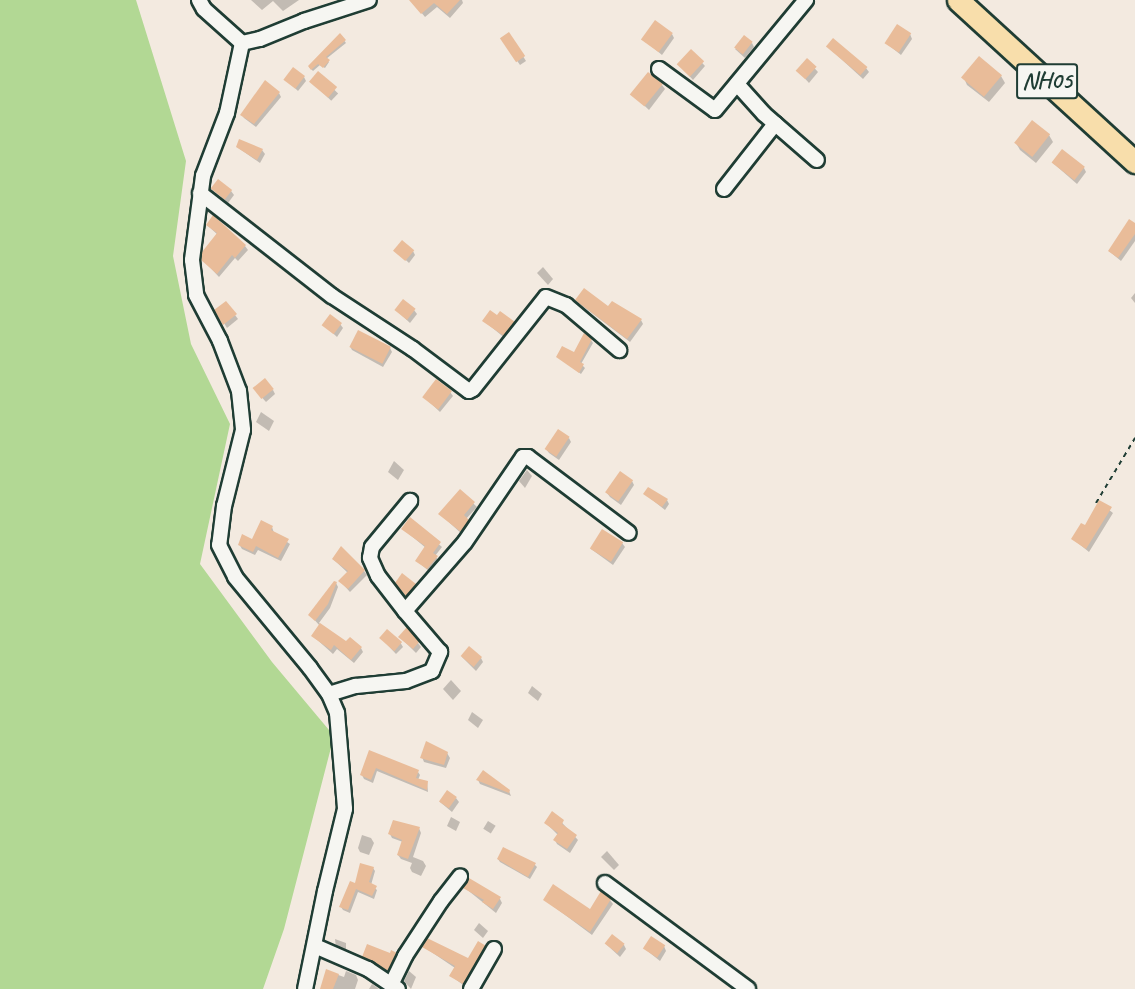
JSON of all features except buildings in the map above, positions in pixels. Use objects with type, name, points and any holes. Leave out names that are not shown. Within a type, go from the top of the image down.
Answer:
[{"type":"main road","name":"NH05","points":[[958,0],[1135,162]]},
{"type":"street","points":[[199,0],[204,9],[242,43]]},
{"type":"street","points":[[242,43],[260,39],[304,21],[369,0]]},
{"type":"street","points":[[659,69],[715,110],[806,0]]},
{"type":"street","points":[[242,43],[227,113],[203,176],[192,260],[196,295],[220,341],[239,391],[243,430],[224,506],[219,545],[235,578],[329,694],[337,713],[345,809],[324,891],[305,989]]},
{"type":"street","points":[[737,84],[775,124],[817,160]]},
{"type":"street","points":[[724,189],[775,124]]},
{"type":"street","points":[[200,193],[332,296],[404,343],[469,391],[473,390],[546,297],[566,305],[619,350]]},
{"type":"street","points":[[405,611],[465,543],[522,457],[528,457],[629,533]]},
{"type":"street","points":[[329,694],[356,686],[406,681],[432,671],[440,652],[378,576],[370,558],[372,548],[410,501]]},
{"type":"street","points":[[315,946],[368,969],[394,987],[405,956],[441,901],[460,877]]},
{"type":"street","points":[[605,883],[748,989]]},
{"type":"street","points":[[471,989],[494,950]]},
{"type":"path","points":[[1096,503],[1135,438]]},
{"type":"green space","points":[[0,0],[136,0],[186,161],[173,256],[191,344],[230,424],[200,564],[272,662],[334,736],[284,929],[263,989],[0,989]]}]
